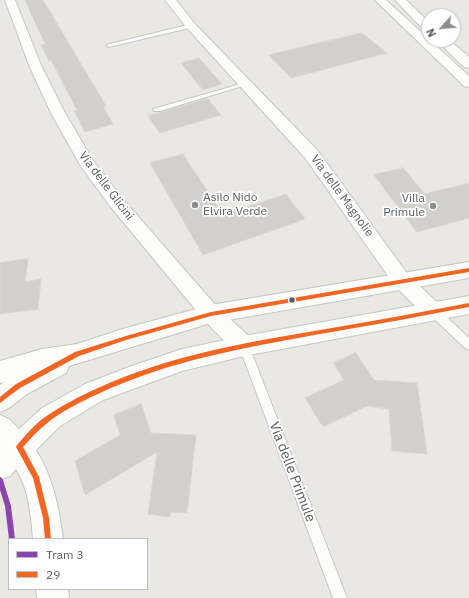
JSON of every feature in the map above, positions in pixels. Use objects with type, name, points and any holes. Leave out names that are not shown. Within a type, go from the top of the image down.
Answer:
[{"type":"street","name":"Via delle Glicini","points":[[10,0],[34,63],[56,111],[86,161],[116,202],[211,314],[244,346]]},
{"type":"street","name":"Via delle Magnolie","points":[[170,0],[190,26],[312,154],[402,281],[434,312]]},
{"type":"street","points":[[380,0],[421,40]]},
{"type":"street","points":[[400,0],[421,20]]},
{"type":"street","points":[[429,48],[469,83]]},
{"type":"street","points":[[451,48],[469,64]]},
{"type":"street","points":[[0,372],[42,360],[77,354],[126,338],[211,314],[469,270]]},
{"type":"street","points":[[48,538],[46,518],[36,477],[6,447],[51,417],[94,392],[182,360],[244,346],[469,305]]},
{"type":"street","points":[[0,400],[18,386],[77,354]]},
{"type":"lane","points":[[109,45],[190,26]]},
{"type":"lane","points":[[157,108],[246,84]]},
{"type":"lane","points":[[434,312],[469,345]]},
{"type":"lane","name":"Via delle Primule","points":[[244,346],[340,598]]},
{"type":"building","points":[[25,0],[43,0],[106,106],[103,107],[113,124],[85,132],[74,111],[77,110],[51,60],[49,61],[41,45],[45,44]]},
{"type":"building","points":[[362,33],[387,53],[291,78],[269,55]]},
{"type":"building","points":[[199,58],[222,84],[203,90],[181,63]]},
{"type":"building","points":[[208,99],[221,115],[160,133],[148,116]]},
{"type":"building","name":"Asilo Nido Elvira Verde","points":[[183,154],[223,215],[286,194],[305,219],[203,255],[150,163]]},
{"type":"building","name":"Villa Primule","points":[[403,168],[425,194],[469,183],[469,218],[417,232],[374,175]]},
{"type":"building","points":[[28,259],[25,282],[41,279],[38,309],[0,314],[0,263]]},
{"type":"building","points":[[356,353],[374,380],[417,383],[427,454],[392,451],[389,409],[367,406],[323,427],[305,398],[344,380],[333,363]]},
{"type":"building","points":[[141,404],[151,433],[196,435],[187,513],[171,512],[170,517],[148,514],[157,452],[85,495],[75,461],[120,435],[114,415]]},
{"type":"tram line","name":"3","points":[[0,480],[8,506],[12,538]]},
{"type":"transit line","name":"29","points":[[0,400],[18,386],[77,354],[126,338],[211,314],[469,270]]},
{"type":"transit line","name":"29","points":[[48,538],[46,518],[36,477],[19,447],[34,430],[47,419],[83,398],[150,370],[219,351],[469,305]]},
{"type":"place","name":"Asilo Nido Elvira Verde","points":[[195,205]]},
{"type":"place","name":"Villa Primule","points":[[433,206]]}]
